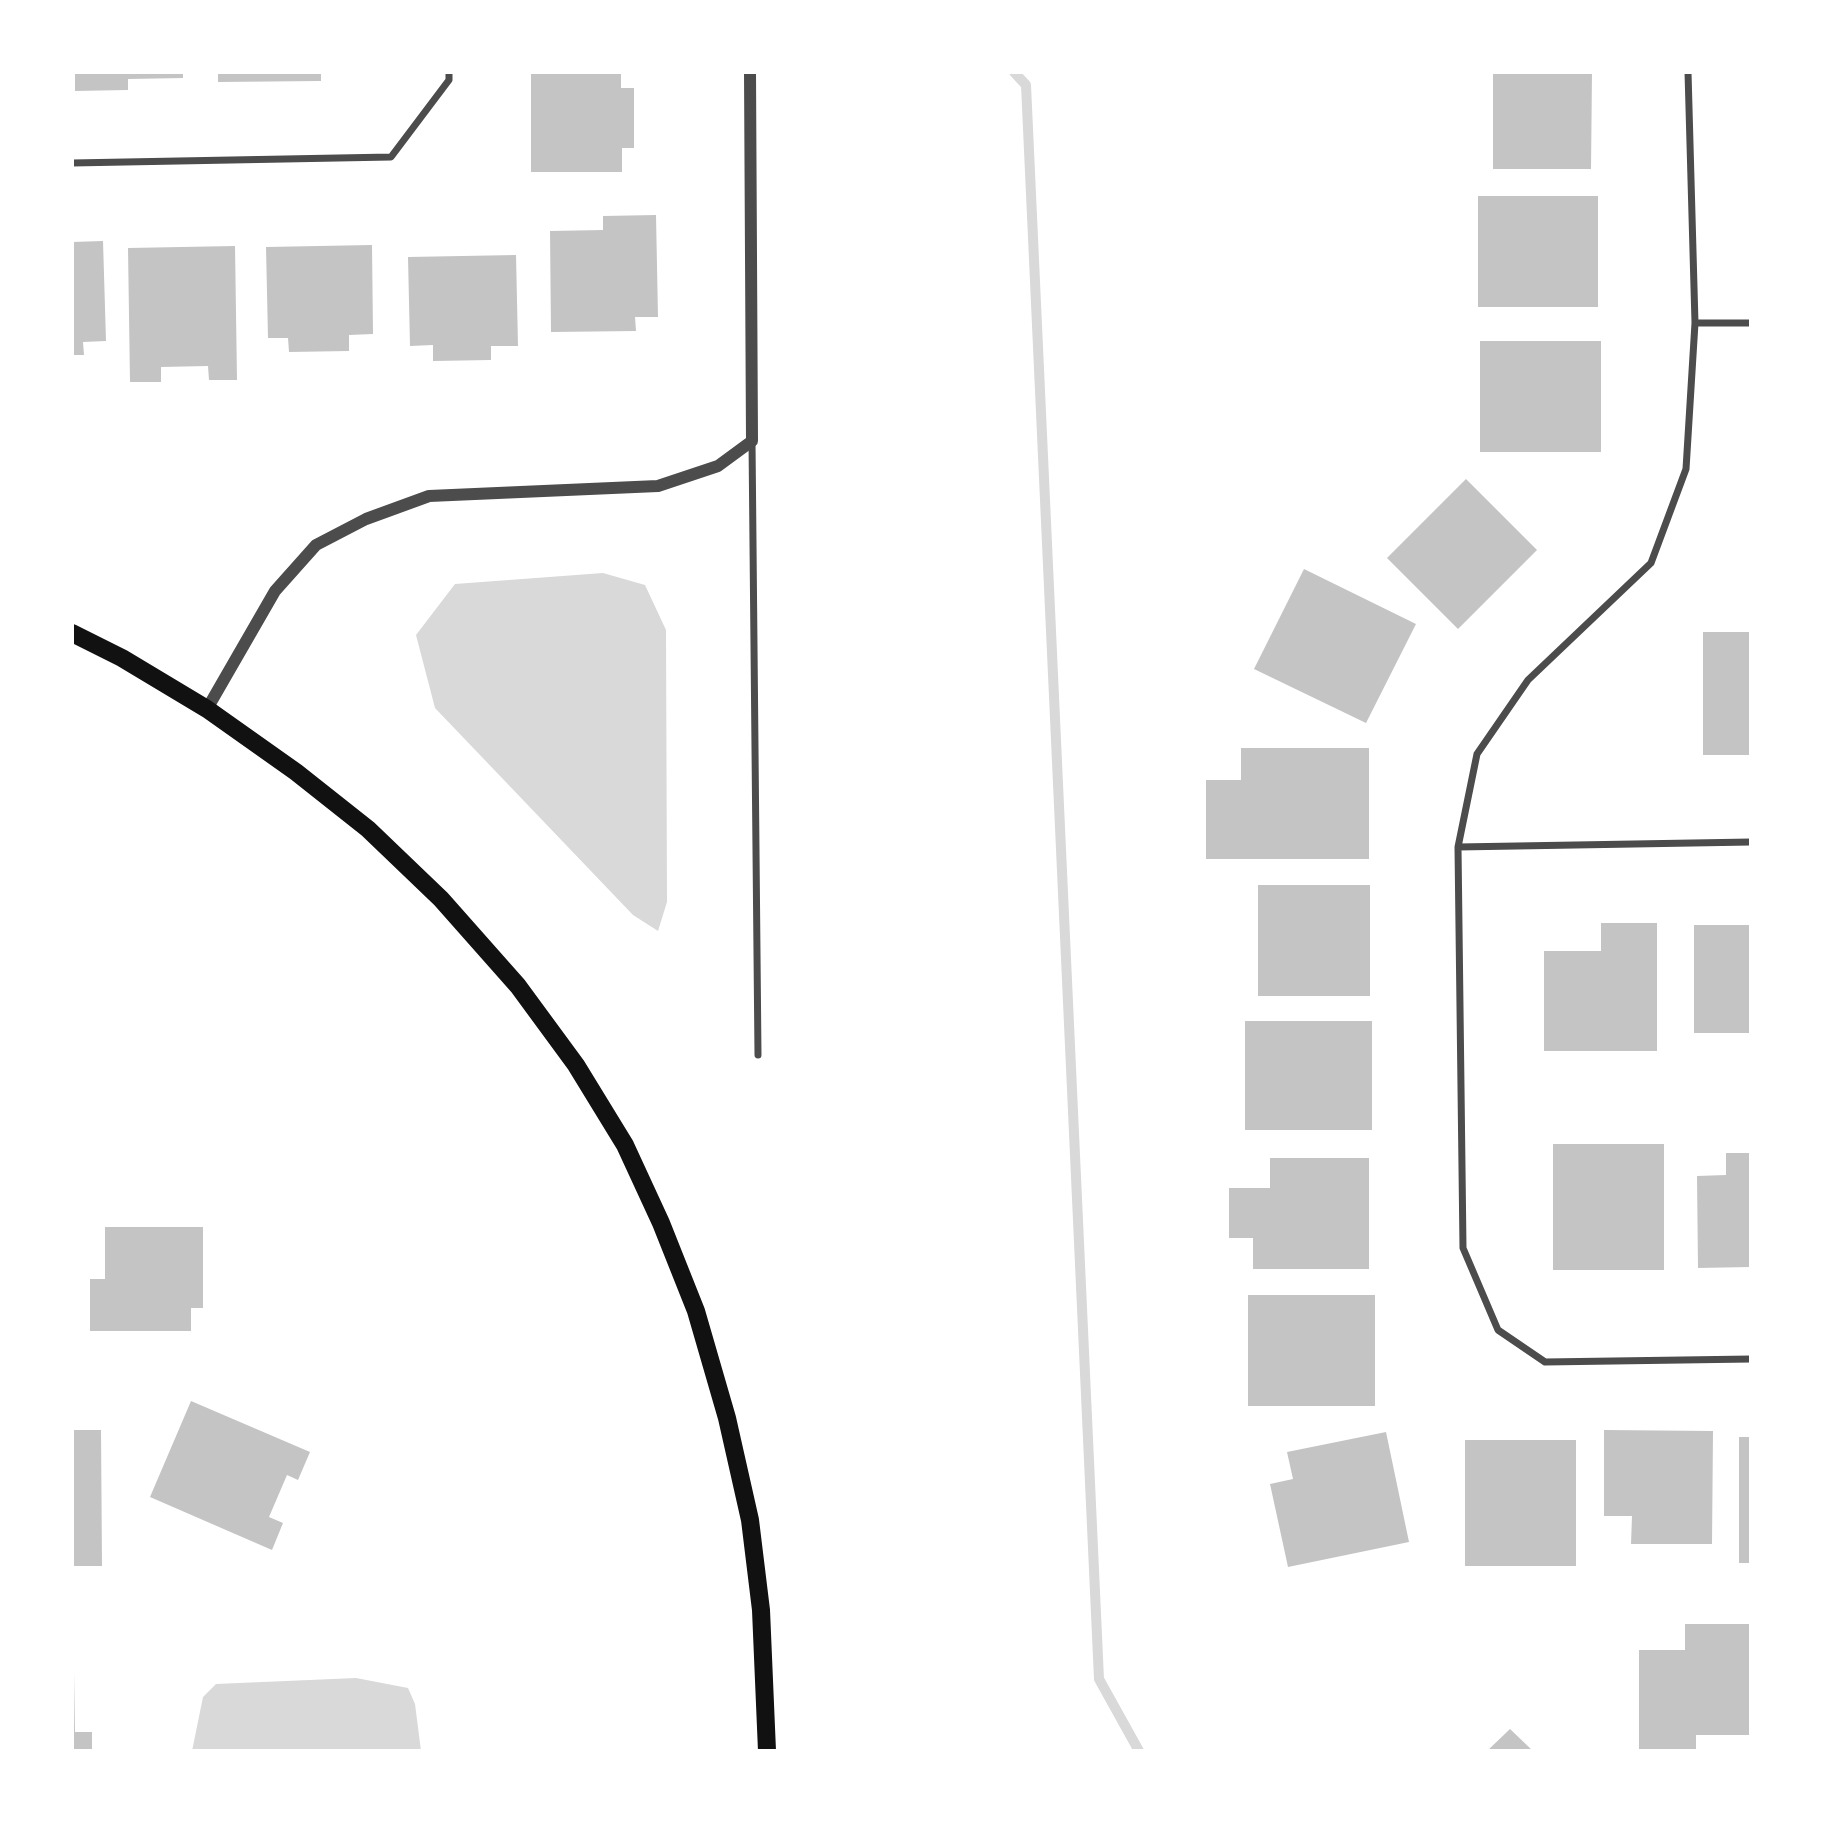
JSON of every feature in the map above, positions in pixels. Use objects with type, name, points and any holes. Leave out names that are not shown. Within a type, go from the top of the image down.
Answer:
[{"type":"main road","points":[[72,633],[122,658],[207,709],[296,772],[368,829],[441,899],[518,986],[576,1065],[625,1145],[661,1223],[696,1311],[727,1418],[750,1520],[761,1610],[767,1751]]},
{"type":"street","points":[[72,163],[391,156],[449,80],[449,72]]},
{"type":"street","points":[[750,72],[758,1055]]},
{"type":"street","points":[[1688,72],[1695,323],[1686,470],[1651,563],[1528,680],[1477,754],[1458,847],[1463,1248],[1498,1331],[1545,1362],[1751,1359]]},
{"type":"street","points":[[1695,323],[1751,323]]},
{"type":"street","points":[[207,709],[275,591],[316,545],[366,519],[429,496],[657,486],[718,466],[752,442]]},
{"type":"street","points":[[1458,847],[1751,842]]},
{"type":"shaded area","points":[[603,573],[645,585],[666,630],[667,902],[658,931],[633,915],[435,708],[416,635],[455,584]]},
{"type":"shaded area","points":[[356,1678],[408,1688],[415,1704],[421,1751],[192,1751],[203,1697],[216,1684]]},
{"type":"building","points":[[75,72],[183,72],[183,78],[128,79],[128,90],[75,91]]},
{"type":"building","points":[[218,72],[321,72],[321,81],[218,82]]},
{"type":"building","points":[[531,72],[621,72],[621,88],[634,88],[634,148],[622,148],[622,172],[531,172]]},
{"type":"building","points":[[1493,72],[1592,72],[1591,169],[1493,169]]},
{"type":"building","points":[[1478,196],[1598,196],[1598,307],[1478,307]]},
{"type":"building","points":[[656,215],[658,317],[635,317],[636,331],[551,332],[550,231],[603,230],[603,216]]},
{"type":"building","points":[[103,241],[106,341],[83,342],[84,355],[72,355],[72,242]]},
{"type":"building","points":[[372,245],[373,334],[349,335],[349,351],[289,352],[288,338],[268,338],[266,247]]},
{"type":"building","points":[[235,246],[237,380],[209,380],[208,366],[161,367],[161,382],[130,382],[128,248]]},
{"type":"building","points":[[516,255],[518,346],[491,346],[491,360],[433,361],[433,345],[410,346],[408,257]]},
{"type":"building","points":[[1480,341],[1601,341],[1601,452],[1480,452]]},
{"type":"building","points":[[1466,479],[1537,550],[1458,629],[1387,558]]},
{"type":"building","points":[[1304,569],[1416,624],[1366,723],[1254,669]]},
{"type":"building","points":[[1703,632],[1751,632],[1751,755],[1703,755]]},
{"type":"building","points":[[1241,748],[1369,748],[1369,859],[1206,859],[1206,780],[1241,780]]},
{"type":"building","points":[[1258,885],[1370,885],[1370,996],[1258,996]]},
{"type":"building","points":[[1601,923],[1657,923],[1657,1051],[1544,1051],[1544,951],[1601,951]]},
{"type":"building","points":[[1694,925],[1751,925],[1751,1033],[1694,1033]]},
{"type":"building","points":[[1245,1021],[1372,1021],[1372,1130],[1245,1130]]},
{"type":"building","points":[[1553,1144],[1664,1144],[1664,1270],[1553,1270]]},
{"type":"building","points":[[1726,1153],[1751,1153],[1751,1267],[1698,1268],[1697,1176],[1726,1175]]},
{"type":"building","points":[[1270,1158],[1369,1158],[1369,1269],[1253,1269],[1253,1238],[1229,1238],[1229,1188],[1270,1188]]},
{"type":"building","points":[[105,1227],[203,1227],[203,1308],[191,1308],[191,1331],[90,1331],[90,1279],[105,1279]]},
{"type":"building","points":[[1248,1295],[1375,1295],[1375,1406],[1248,1406]]},
{"type":"building","points":[[191,1401],[310,1452],[298,1480],[287,1475],[269,1517],[283,1523],[272,1550],[150,1497]]},
{"type":"building","points":[[72,1430],[101,1430],[102,1566],[74,1566]]},
{"type":"building","points":[[1604,1430],[1713,1431],[1712,1544],[1631,1544],[1632,1516],[1604,1516]]},
{"type":"building","points":[[1386,1432],[1409,1542],[1288,1567],[1270,1484],[1293,1479],[1287,1452]]},
{"type":"building","points":[[1739,1437],[1751,1437],[1751,1563],[1739,1563]]},
{"type":"building","points":[[1465,1440],[1576,1440],[1576,1566],[1465,1566]]},
{"type":"building","points":[[1685,1624],[1751,1624],[1751,1735],[1696,1735],[1696,1751],[1639,1751],[1639,1650],[1685,1650]]},
{"type":"building","points":[[72,1672],[75,1732],[92,1732],[92,1751],[72,1751]]},
{"type":"building","points":[[1510,1729],[1533,1751],[1487,1751]]},
{"type":"waterway","points":[[1014,72],[1026,85],[1099,1679],[1139,1751]]}]
